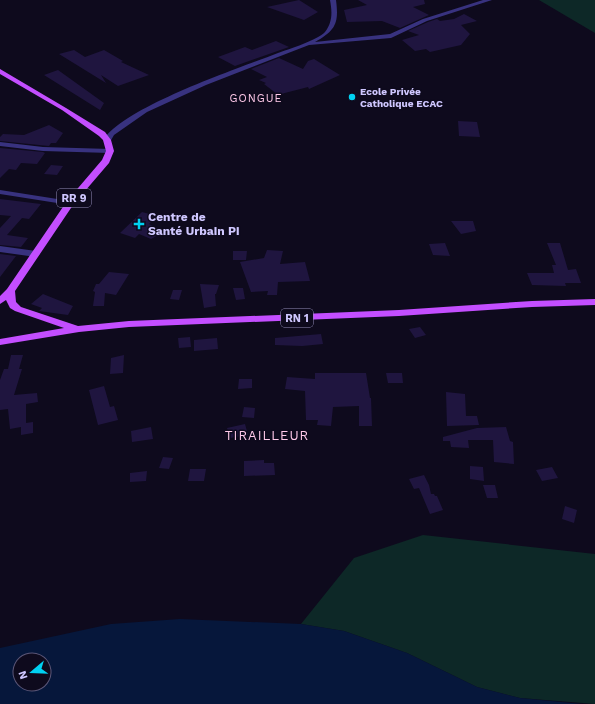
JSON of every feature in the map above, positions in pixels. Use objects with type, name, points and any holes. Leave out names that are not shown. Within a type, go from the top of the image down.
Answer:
[{"type":"main road","points":[[0,71],[64,109],[102,134],[107,140],[110,151]]},
{"type":"main road","name":"RR 9","points":[[0,301],[10,291],[70,203],[106,162],[110,151]]},
{"type":"main road","points":[[10,291],[10,299],[14,307],[18,310],[79,329]]},
{"type":"main road","name":"RN 1","points":[[0,342],[79,329],[129,324],[399,313],[532,304],[595,302]]},
{"type":"street","points":[[107,140],[111,134],[145,111],[204,84],[307,44],[327,33],[335,17],[333,0]]},
{"type":"street","points":[[307,44],[391,36],[425,20],[489,0]]},
{"type":"street","points":[[0,144],[43,150],[110,151]]},
{"type":"street","points":[[0,192],[70,203]]},
{"type":"street","points":[[0,249],[36,254]]},
{"type":"green space","points":[[539,0],[595,0],[595,33]]},
{"type":"green space","points":[[423,535],[595,554],[595,704],[520,698],[477,687],[407,653],[344,631],[301,624],[354,558]]},
{"type":"water","points":[[180,619],[301,624],[344,631],[407,653],[477,687],[520,698],[582,704],[0,704],[0,648],[111,624]]},
{"type":"building","points":[[299,0],[318,12],[304,20],[267,7]]},
{"type":"building","points":[[358,0],[424,0],[425,4],[413,7],[429,15],[400,28],[382,21],[347,22],[344,10],[367,5]]},
{"type":"building","points":[[464,14],[477,21],[461,25],[470,34],[461,45],[430,52],[426,49],[415,51],[402,40],[419,35],[408,31],[428,22],[437,19],[440,21],[454,19]]},
{"type":"building","points":[[276,41],[289,47],[235,66],[218,57],[245,47],[252,50]]},
{"type":"building","points":[[74,50],[85,57],[104,50],[123,61],[121,62],[149,75],[118,86],[101,75],[106,83],[59,54]]},
{"type":"building","points":[[279,58],[303,69],[308,61],[314,59],[340,75],[309,89],[308,87],[277,94],[264,84],[266,83],[259,80],[267,77],[251,69]]},
{"type":"building","points":[[58,70],[104,103],[100,110],[44,75]]},
{"type":"building","points":[[458,121],[477,122],[480,137],[459,136]]},
{"type":"building","points":[[49,125],[63,133],[56,143],[51,143],[49,146],[0,141],[0,137],[3,134],[24,135]]},
{"type":"building","points":[[0,148],[45,153],[37,164],[21,163],[16,170],[9,169],[0,178]]},
{"type":"building","points":[[51,165],[63,166],[57,175],[44,174]]},
{"type":"building","points":[[0,199],[41,204],[29,219],[22,218],[7,235],[28,238],[21,247],[0,245],[0,228],[11,216],[0,215]]},
{"type":"building","name":"Centre de Santé Urbain Pi","points":[[142,212],[157,216],[149,224],[160,229],[160,234],[151,239],[139,234],[135,238],[120,233]]},
{"type":"building","points":[[451,221],[473,221],[476,231],[461,234]]},
{"type":"building","points":[[445,243],[450,256],[433,255],[429,244]]},
{"type":"building","points":[[547,243],[560,243],[568,270],[576,269],[581,283],[565,283],[566,286],[532,285],[527,273],[554,273],[552,265],[556,265]]},
{"type":"building","points":[[267,250],[283,251],[280,264],[305,262],[310,281],[278,282],[277,295],[267,295],[268,291],[251,292],[240,262],[264,258]]},
{"type":"building","points":[[233,251],[247,251],[246,260],[233,260]]},
{"type":"building","points":[[0,254],[16,256],[0,277]]},
{"type":"building","points":[[109,272],[129,274],[116,295],[105,293],[104,306],[93,306],[95,292],[93,291],[96,284],[99,284]]},
{"type":"building","points":[[200,284],[219,285],[215,294],[216,306],[204,308]]},
{"type":"building","points":[[233,288],[243,288],[245,299],[236,300]]},
{"type":"building","points":[[173,290],[182,290],[179,300],[170,299]]},
{"type":"building","points":[[43,294],[73,306],[68,315],[39,311],[42,308],[31,304]]},
{"type":"building","points":[[420,327],[426,335],[415,338],[409,329]]},
{"type":"building","points":[[321,334],[323,344],[302,346],[275,345],[275,338]]},
{"type":"building","points":[[190,337],[191,347],[179,348],[178,338]]},
{"type":"building","points":[[217,338],[218,349],[194,351],[194,340]]},
{"type":"building","points":[[11,355],[23,355],[19,369],[22,369],[14,395],[37,393],[38,402],[26,404],[26,423],[33,422],[33,433],[21,435],[21,427],[10,429],[8,409],[0,410],[0,380],[4,369],[8,369]]},
{"type":"building","points":[[124,355],[123,373],[110,374],[111,358]]},
{"type":"building","points":[[315,373],[366,373],[371,398],[372,426],[359,426],[359,406],[333,407],[331,426],[317,425],[318,420],[306,420],[305,391],[285,389],[287,377],[315,379]]},
{"type":"building","points":[[386,373],[402,373],[403,383],[388,383]]},
{"type":"building","points":[[239,379],[252,379],[252,388],[238,389]]},
{"type":"building","points":[[104,386],[110,407],[114,406],[118,420],[98,425],[89,390]]},
{"type":"building","points":[[446,392],[465,394],[466,416],[477,416],[479,425],[447,426]]},
{"type":"building","points":[[244,407],[255,408],[254,418],[242,417]]},
{"type":"building","points":[[245,424],[248,435],[230,438],[227,428]]},
{"type":"building","points":[[151,427],[153,439],[132,442],[131,431]]},
{"type":"building","points":[[506,427],[510,441],[513,442],[514,464],[494,462],[493,440],[468,440],[469,448],[451,447],[450,441],[443,441],[443,437],[477,428]]},
{"type":"building","points":[[163,457],[173,458],[169,469],[159,468]]},
{"type":"building","points":[[264,460],[264,463],[274,463],[275,475],[244,476],[244,461]]},
{"type":"building","points":[[470,466],[483,467],[484,481],[470,479]]},
{"type":"building","points":[[552,467],[558,478],[542,481],[536,470]]},
{"type":"building","points":[[190,469],[206,469],[204,481],[188,481]]},
{"type":"building","points":[[147,471],[146,481],[130,482],[130,473]]},
{"type":"building","points":[[424,475],[429,485],[431,494],[437,496],[443,510],[430,514],[419,488],[414,489],[409,479]]},
{"type":"building","points":[[483,485],[495,485],[498,498],[487,498]]},
{"type":"building","points":[[565,506],[577,510],[574,523],[562,519]]},
{"type":"place","name":"Ecole Privée Catholique ECAC","points":[[352,97]]},
{"type":"place","name":"Centre de Santé Urbain Pi","points":[[139,224]]},
{"type":"district","name":"GONGUE","points":[[256,98]]},
{"type":"district","name":"TIRAILLEUR","points":[[267,435]]}]
